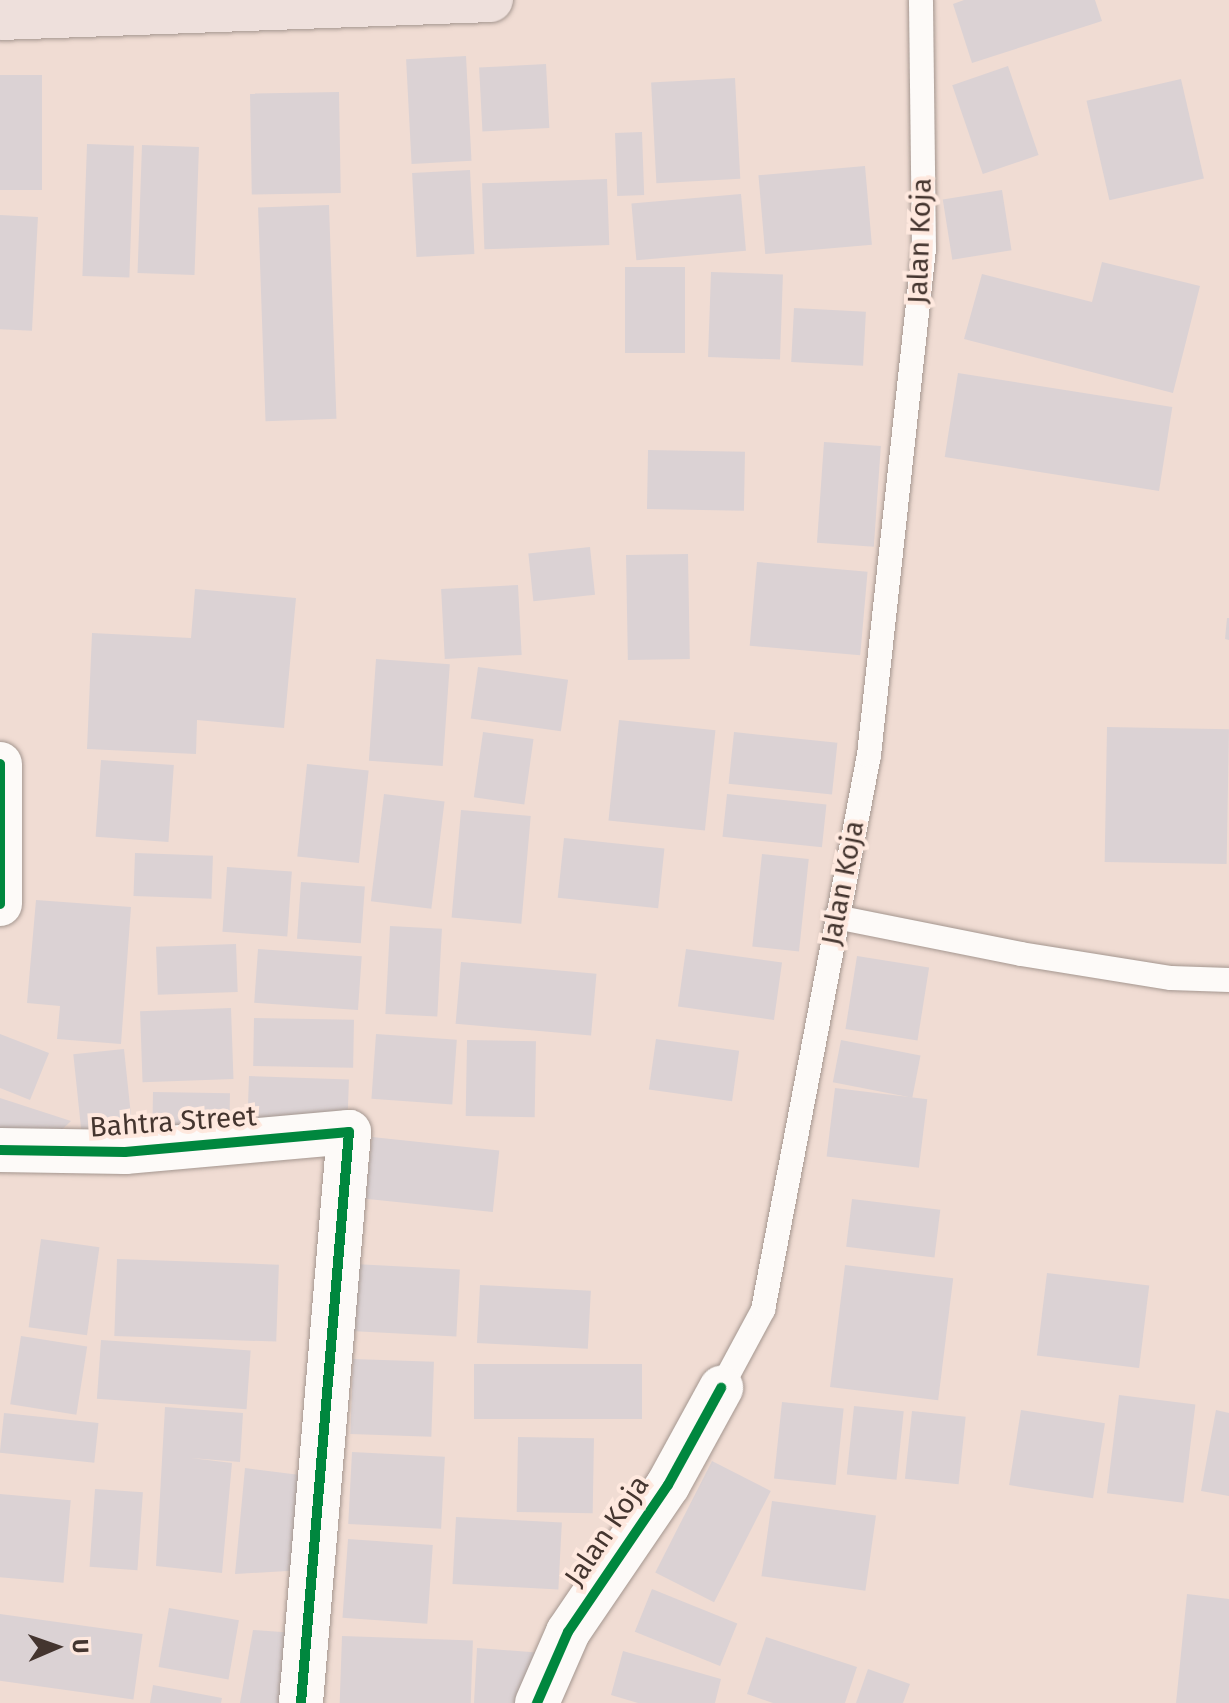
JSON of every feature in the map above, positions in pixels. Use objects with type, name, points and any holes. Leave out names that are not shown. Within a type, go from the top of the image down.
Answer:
[{"type":"highway","points":[[0,18],[491,0]]},
{"type":"street","points":[[0,764],[0,904]]},
{"type":"street","name":"Bahtra Street","points":[[0,1150],[125,1152],[349,1132],[301,1703]]},
{"type":"street","name":"Jalan Koja","points":[[537,1703],[568,1632],[668,1485],[721,1388]]},
{"type":"lane","name":"Jalan Koja","points":[[721,1388],[763,1310],[793,1170],[836,917],[869,755],[924,249],[921,0]]},
{"type":"lane","points":[[836,917],[1021,954],[1171,978],[1229,980]]},
{"type":"building","points":[[964,0],[1095,0],[1102,21],[972,63],[953,4]]},
{"type":"building","points":[[466,56],[471,161],[412,164],[406,59]]},
{"type":"building","points":[[546,64],[549,128],[482,131],[479,68]]},
{"type":"building","points":[[1008,66],[1039,155],[983,174],[952,85]]},
{"type":"building","points":[[0,75],[42,75],[42,190],[0,190]]},
{"type":"building","points":[[735,78],[740,179],[656,183],[651,82]]},
{"type":"building","points":[[1181,79],[1204,178],[1109,200],[1086,101]]},
{"type":"building","points":[[339,92],[341,193],[252,195],[250,94]]},
{"type":"building","points":[[642,132],[644,195],[617,196],[615,133]]},
{"type":"building","points":[[87,144],[134,146],[129,278],[82,276]]},
{"type":"building","points":[[142,145],[199,147],[194,275],[138,273]]},
{"type":"building","points":[[865,166],[872,245],[765,254],[758,175]]},
{"type":"building","points":[[470,170],[474,254],[416,257],[412,173]]},
{"type":"building","points":[[607,179],[609,245],[484,249],[482,183]]},
{"type":"building","points":[[1002,190],[1012,250],[952,260],[943,199]]},
{"type":"building","points":[[741,194],[746,251],[636,260],[631,204]]},
{"type":"building","points":[[329,205],[336,419],[266,421],[258,207]]},
{"type":"building","points":[[0,215],[38,217],[32,331],[0,329]]},
{"type":"building","points":[[1102,262],[1200,286],[1173,393],[964,339],[982,274],[1092,302]]},
{"type":"building","points":[[625,267],[685,267],[685,353],[625,353]]},
{"type":"building","points":[[711,272],[783,275],[780,359],[708,357]]},
{"type":"building","points":[[794,308],[866,312],[863,366],[791,362]]},
{"type":"building","points":[[958,373],[1172,407],[1159,491],[945,457]]},
{"type":"building","points":[[824,442],[881,446],[874,547],[817,543]]},
{"type":"building","points":[[648,450],[745,452],[744,511],[647,509]]},
{"type":"building","points":[[590,547],[595,595],[533,601],[528,553]]},
{"type":"building","points":[[688,554],[690,659],[628,660],[626,555]]},
{"type":"building","points":[[757,562],[868,572],[860,655],[750,646]]},
{"type":"building","points":[[518,585],[522,655],[445,659],[441,589]]},
{"type":"building","points":[[195,589],[296,598],[284,728],[197,720],[196,754],[87,749],[92,633],[191,638]]},
{"type":"building","points":[[1229,618],[1229,640],[1225,639]]},
{"type":"building","points":[[376,659],[450,664],[443,766],[369,761]]},
{"type":"building","points":[[478,667],[568,680],[561,731],[471,718]]},
{"type":"building","points":[[619,720],[715,730],[705,831],[608,820]]},
{"type":"building","points":[[1107,727],[1229,729],[1227,864],[1105,862]]},
{"type":"building","points":[[483,732],[534,739],[524,804],[474,797]]},
{"type":"building","points":[[734,732],[837,743],[832,795],[729,784]]},
{"type":"building","points":[[101,760],[174,765],[168,842],[96,837]]},
{"type":"building","points":[[307,764],[369,770],[359,863],[297,856]]},
{"type":"building","points":[[384,794],[445,801],[431,909],[371,901]]},
{"type":"building","points":[[727,794],[826,804],[822,847],[723,837]]},
{"type":"building","points":[[461,810],[531,816],[521,924],[452,918]]},
{"type":"building","points":[[564,838],[664,849],[658,908],[558,898]]},
{"type":"building","points":[[135,853],[213,856],[211,899],[133,896]]},
{"type":"building","points":[[762,854],[809,859],[799,951],[752,946]]},
{"type":"building","points":[[227,867],[292,872],[287,936],[222,932]]},
{"type":"building","points":[[301,882],[365,886],[361,943],[297,939]]},
{"type":"building","points":[[36,900],[131,907],[121,1044],[57,1039],[60,1006],[27,1003]]},
{"type":"building","points":[[390,926],[442,929],[437,1017],[385,1014]]},
{"type":"building","points":[[236,944],[238,992],[158,995],[156,947]]},
{"type":"building","points":[[258,949],[362,956],[358,1010],[254,1003]]},
{"type":"building","points":[[686,949],[782,962],[774,1020],[678,1006]]},
{"type":"building","points":[[857,956],[929,967],[918,1041],[845,1029]]},
{"type":"building","points":[[461,962],[596,974],[591,1036],[456,1024]]},
{"type":"building","points":[[231,1008],[233,1079],[143,1082],[140,1011]]},
{"type":"building","points":[[254,1018],[354,1020],[353,1068],[253,1066]]},
{"type":"building","points":[[0,1034],[49,1053],[30,1100],[0,1088]]},
{"type":"building","points":[[376,1034],[457,1040],[452,1104],[371,1099]]},
{"type":"building","points":[[656,1039],[739,1051],[732,1101],[649,1090]]},
{"type":"building","points":[[467,1040],[536,1041],[535,1117],[466,1116]]},
{"type":"building","points":[[841,1040],[921,1055],[912,1098],[833,1082]]},
{"type":"building","points":[[124,1049],[132,1128],[82,1133],[73,1054]]},
{"type":"building","points":[[249,1076],[349,1079],[347,1127],[247,1124]]},
{"type":"building","points":[[835,1088],[927,1099],[919,1168],[827,1156]]},
{"type":"building","points":[[153,1092],[230,1093],[229,1136],[152,1135]]},
{"type":"building","points":[[0,1098],[71,1121],[49,1142],[0,1136]]},
{"type":"building","points":[[372,1137],[499,1150],[493,1212],[366,1199]]},
{"type":"building","points":[[852,1199],[940,1210],[934,1257],[846,1247]]},
{"type":"building","points":[[41,1239],[99,1247],[87,1335],[29,1327]]},
{"type":"building","points":[[117,1259],[279,1265],[276,1342],[114,1336]]},
{"type":"building","points":[[354,1264],[460,1270],[456,1336],[350,1331]]},
{"type":"building","points":[[845,1265],[953,1278],[938,1400],[830,1387]]},
{"type":"building","points":[[1047,1273],[1149,1286],[1139,1368],[1037,1355]]},
{"type":"building","points":[[480,1285],[591,1291],[588,1349],[477,1343]]},
{"type":"building","points":[[21,1336],[87,1346],[76,1415],[10,1404]]},
{"type":"building","points":[[101,1340],[251,1350],[247,1409],[97,1399]]},
{"type":"building","points":[[353,1359],[434,1362],[431,1437],[350,1434]]},
{"type":"building","points":[[474,1364],[642,1364],[642,1419],[474,1419]]},
{"type":"building","points":[[1119,1395],[1195,1404],[1183,1503],[1107,1493]]},
{"type":"building","points":[[782,1402],[844,1408],[836,1485],[774,1479]]},
{"type":"building","points":[[854,1406],[904,1411],[897,1480],[847,1475]]},
{"type":"building","points":[[165,1407],[243,1413],[240,1462],[191,1458],[232,1463],[222,1573],[156,1566]]},
{"type":"building","points":[[1021,1410],[1105,1423],[1093,1498],[1009,1485]]},
{"type":"building","points":[[1216,1410],[1229,1413],[1229,1496],[1201,1491]]},
{"type":"building","points":[[912,1411],[966,1417],[959,1484],[905,1479]]},
{"type":"building","points":[[4,1413],[98,1423],[94,1463],[0,1453]]},
{"type":"building","points":[[518,1437],[594,1438],[593,1513],[517,1512]]},
{"type":"building","points":[[352,1452],[445,1457],[441,1529],[348,1524]]},
{"type":"building","points":[[712,1461],[771,1491],[714,1602],[655,1572]]},
{"type":"building","points":[[245,1468],[308,1476],[304,1570],[235,1574]]},
{"type":"building","points":[[95,1489],[143,1492],[137,1570],[90,1567]]},
{"type":"building","points":[[0,1494],[71,1500],[63,1583],[0,1577]]},
{"type":"building","points":[[772,1501],[876,1516],[865,1591],[761,1576]]},
{"type":"building","points":[[456,1517],[562,1523],[558,1589],[452,1584]]},
{"type":"building","points":[[348,1539],[433,1545],[427,1624],[342,1618]]},
{"type":"building","points":[[652,1589],[737,1623],[720,1666],[635,1632]]},
{"type":"building","points":[[1187,1594],[1229,1599],[1229,1703],[1176,1703]]},
{"type":"building","points":[[169,1608],[239,1620],[229,1679],[159,1667]]},
{"type":"building","points":[[0,1614],[143,1634],[133,1699],[0,1681]]},
{"type":"building","points":[[253,1630],[296,1633],[292,1703],[240,1703]]},
{"type":"building","points":[[342,1636],[473,1641],[471,1703],[340,1703]]},
{"type":"building","points":[[766,1637],[857,1667],[845,1703],[773,1703],[747,1694]]},
{"type":"building","points":[[477,1648],[543,1653],[533,1703],[474,1703]]},
{"type":"building","points":[[623,1651],[721,1679],[715,1703],[638,1703],[611,1695]]},
{"type":"building","points":[[868,1669],[910,1684],[903,1703],[856,1703]]},
{"type":"building","points":[[153,1685],[222,1698],[221,1703],[150,1703]]},
{"type":"cycle path","points":[[0,764],[0,904]]},
{"type":"cycle path","points":[[0,1150],[125,1152],[349,1132],[301,1703]]},
{"type":"cycle path","points":[[537,1703],[568,1632],[668,1485],[721,1388]]}]
